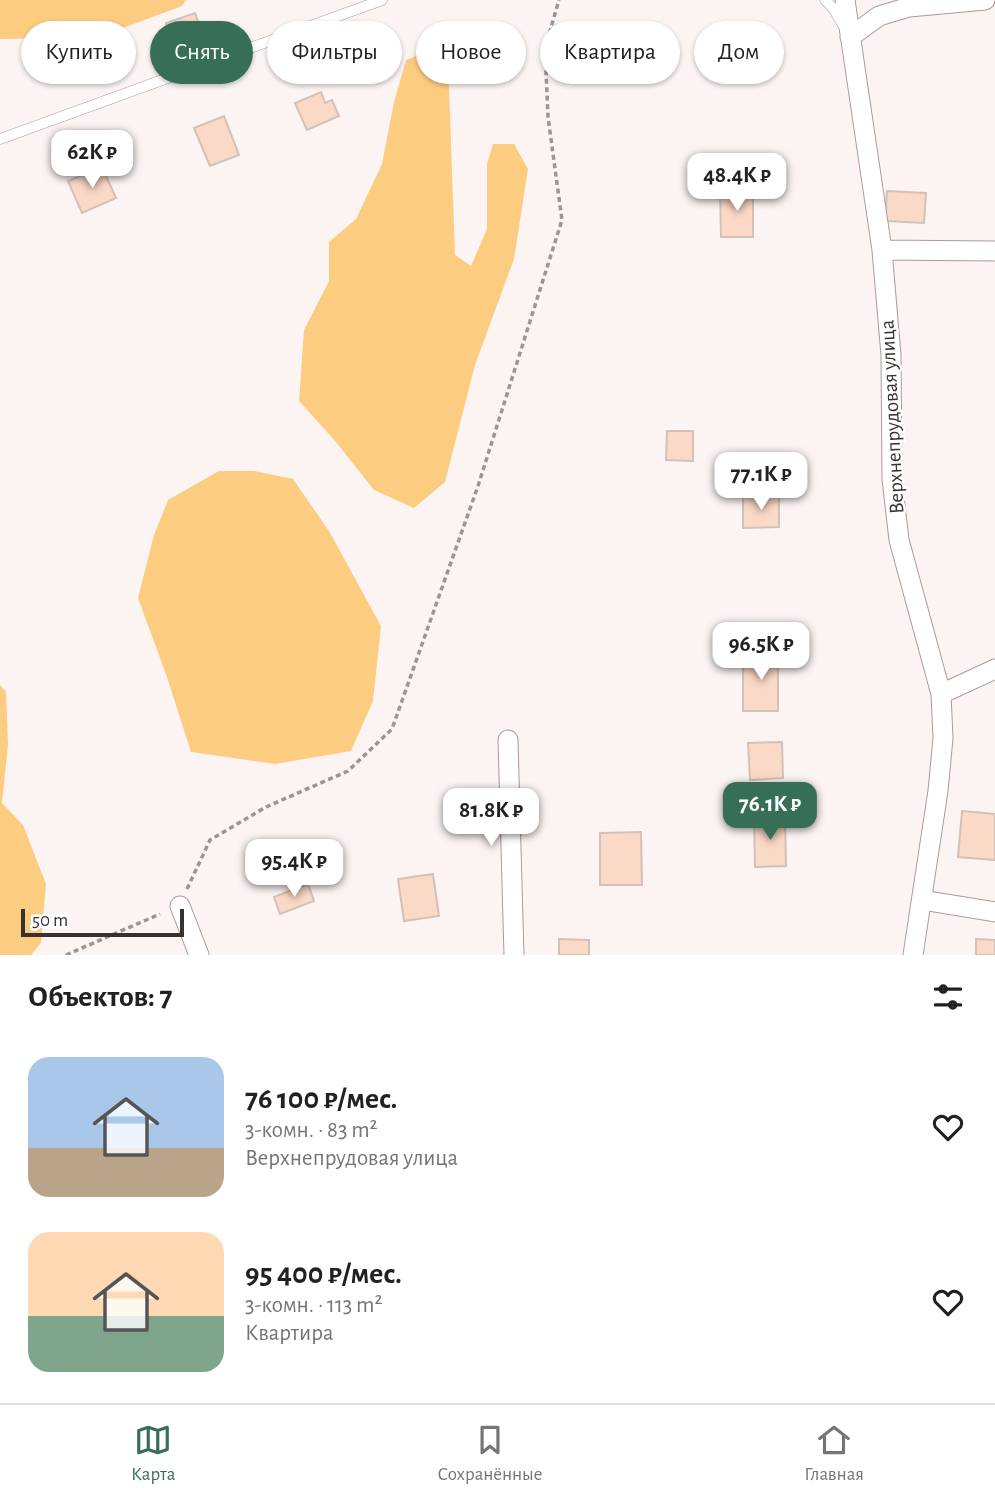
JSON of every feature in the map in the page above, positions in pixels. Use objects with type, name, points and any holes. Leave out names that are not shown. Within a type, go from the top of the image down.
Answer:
[{"type":"street","name":"Верхнепрудовая улица","points":[[845,0],[882,250],[891,355],[892,479],[900,540],[941,694],[943,738],[938,791],[913,955]]},
{"type":"street","points":[[850,37],[880,16],[909,7],[985,0]]},
{"type":"street","points":[[882,250],[995,251]]},
{"type":"street","points":[[941,694],[995,669]]},
{"type":"street","points":[[508,740],[514,955]]},
{"type":"street","points":[[922,900],[995,912]]},
{"type":"street","points":[[180,906],[199,955]]},
{"type":"lane","points":[[0,139],[382,0]]},
{"type":"lane","points":[[825,0],[833,8],[850,37]]},
{"type":"path","points":[[66,955],[180,906],[210,840],[266,807],[348,771],[392,729],[478,486],[562,220],[548,117],[545,48],[559,0]]},
{"type":"shaded area","points":[[0,0],[186,0],[182,6],[136,23],[136,21],[21,21],[21,39],[0,39]]},
{"type":"shaded area","points":[[416,56],[416,84],[449,84],[455,255],[471,266],[487,229],[487,164],[493,144],[514,144],[528,169],[514,259],[475,365],[445,482],[414,508],[374,490],[299,401],[304,330],[329,281],[329,242],[356,219],[382,164],[394,102],[399,84],[402,84],[406,60]]},
{"type":"shaded area","points":[[219,471],[254,471],[293,479],[329,531],[381,626],[373,701],[351,751],[275,764],[191,752],[138,598],[154,535],[168,500]]},
{"type":"shaded area","points":[[0,685],[6,692],[8,744],[2,803],[23,825],[46,884],[41,943],[31,955],[0,955]]},
{"type":"building","points":[[195,13],[198,21],[172,21]]},
{"type":"building","points":[[321,92],[325,103],[332,100],[339,116],[307,130],[295,103]]},
{"type":"building","points":[[224,116],[239,155],[210,166],[194,128]]},
{"type":"building","points":[[102,167],[116,198],[82,213],[68,181]]},
{"type":"building","points":[[720,189],[753,189],[753,237],[721,237]]},
{"type":"building","points":[[887,191],[926,193],[924,223],[885,221]]},
{"type":"building","points":[[667,431],[693,431],[693,461],[666,460]]},
{"type":"building","points":[[779,496],[779,527],[743,528],[743,497]]},
{"type":"building","points":[[743,654],[778,654],[778,711],[743,711]]},
{"type":"building","points":[[782,742],[783,778],[750,780],[748,743]]},
{"type":"building","points":[[962,811],[995,814],[995,860],[958,857]]},
{"type":"building","points":[[785,816],[786,866],[755,867],[754,817]]},
{"type":"building","points":[[641,832],[642,885],[600,885],[600,833]]},
{"type":"building","points":[[433,874],[439,916],[404,921],[398,879]]},
{"type":"building","points":[[308,884],[314,901],[280,914],[274,897]]},
{"type":"building","points":[[559,939],[589,940],[589,955],[559,955]]},
{"type":"building","points":[[976,939],[995,940],[995,955],[976,955]]}]
